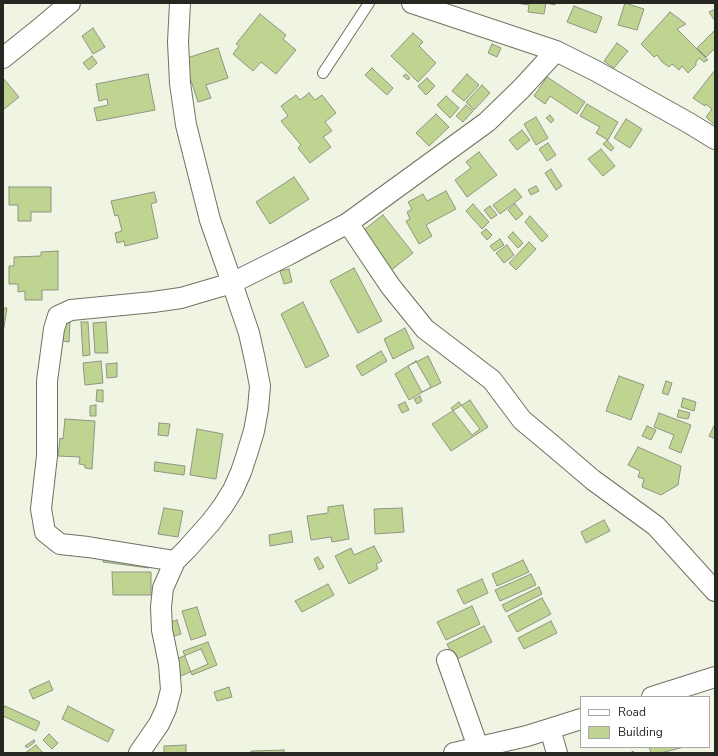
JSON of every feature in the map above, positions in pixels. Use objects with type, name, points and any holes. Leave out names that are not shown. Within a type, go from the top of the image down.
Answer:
[{"type":"street","points":[[3,58],[70,3]]},
{"type":"street","points":[[139,753],[159,724],[166,709],[171,690],[169,664],[162,630],[161,607],[163,588],[175,561],[211,522],[233,490],[241,472],[254,431],[260,386],[256,360],[249,333],[210,220],[186,125],[180,83],[178,42],[180,3]]},
{"type":"street","points":[[412,3],[556,51],[596,71],[715,139]]},
{"type":"street","points":[[175,561],[60,544],[45,532],[41,510],[47,456],[47,381],[54,329],[58,316],[71,310],[180,298],[232,283],[288,255],[348,223],[487,122],[521,89],[556,51]]},
{"type":"street","points":[[348,223],[391,287],[425,329],[492,380],[522,420],[552,446],[594,480],[656,526],[715,591]]},
{"type":"street","points":[[447,660],[478,747]]},
{"type":"street","points":[[655,696],[715,677]]},
{"type":"street","points":[[454,753],[527,736],[580,719]]},
{"type":"street","points":[[550,729],[557,753]]},
{"type":"lane","points":[[324,74],[369,3]]},
{"type":"building","points":[[516,3],[546,3],[544,14],[528,12],[529,5]]},
{"type":"building","points":[[625,3],[644,9],[637,30],[618,25]]},
{"type":"building","points":[[574,6],[602,17],[596,33],[567,22]]},
{"type":"building","points":[[715,9],[715,21],[709,12]]},
{"type":"building","points":[[670,12],[686,24],[677,29],[708,60],[704,62],[699,58],[696,65],[688,73],[682,66],[679,70],[672,64],[669,67],[662,62],[657,55],[654,57],[641,44]]},
{"type":"building","points":[[260,14],[286,35],[283,39],[296,50],[276,74],[261,62],[253,71],[233,54],[239,46],[236,44]]},
{"type":"building","points":[[93,28],[105,47],[93,54],[82,36]]},
{"type":"building","points":[[715,30],[715,48],[706,57],[697,48]]},
{"type":"building","points":[[413,33],[423,42],[419,46],[436,63],[418,82],[391,56]]},
{"type":"building","points":[[617,43],[628,51],[614,68],[604,61]]},
{"type":"building","points":[[492,44],[501,48],[497,57],[488,53]]},
{"type":"building","points":[[218,48],[228,78],[206,85],[211,98],[198,102],[184,59]]},
{"type":"building","points":[[92,56],[97,63],[89,70],[83,63]]},
{"type":"building","points":[[372,68],[393,88],[387,95],[365,75]]},
{"type":"building","points":[[715,70],[715,125],[706,117],[712,109],[706,104],[705,106],[693,98]]},
{"type":"building","points":[[148,74],[155,110],[97,121],[94,108],[108,105],[107,99],[99,101],[96,84]]},
{"type":"building","points":[[406,74],[410,78],[408,80],[403,76]]},
{"type":"building","points":[[467,74],[479,85],[464,101],[452,91]]},
{"type":"building","points":[[547,77],[585,102],[577,114],[550,96],[545,104],[534,96]]},
{"type":"building","points":[[3,78],[19,97],[3,110]]},
{"type":"building","points":[[427,78],[435,86],[426,95],[418,86]]},
{"type":"building","points":[[482,85],[490,93],[474,110],[466,102]]},
{"type":"building","points":[[309,93],[315,100],[322,95],[336,113],[325,122],[332,131],[323,137],[331,147],[310,163],[298,148],[301,145],[281,121],[288,116],[281,106],[296,95],[300,100]]},
{"type":"building","points":[[446,96],[459,108],[450,118],[437,105]]},
{"type":"building","points":[[587,104],[618,122],[608,140],[596,133],[600,127],[580,116]]},
{"type":"building","points":[[466,105],[473,111],[463,122],[456,116]]},
{"type":"building","points":[[436,114],[449,127],[429,146],[416,133]]},
{"type":"building","points":[[550,115],[554,120],[551,123],[546,118]]},
{"type":"building","points":[[536,117],[548,138],[536,145],[524,124]]},
{"type":"building","points":[[626,119],[642,129],[630,148],[614,138]]},
{"type":"building","points":[[522,130],[530,140],[517,150],[509,140]]},
{"type":"building","points":[[607,140],[614,148],[611,151],[603,144]]},
{"type":"building","points":[[548,143],[556,155],[547,161],[539,149]]},
{"type":"building","points":[[601,149],[615,166],[603,176],[588,159]]},
{"type":"building","points":[[479,152],[497,175],[467,197],[455,180],[471,168],[466,162]]},
{"type":"building","points":[[551,169],[562,186],[556,190],[545,173]]},
{"type":"building","points":[[294,177],[309,199],[270,224],[256,202]]},
{"type":"building","points":[[536,186],[539,191],[531,195],[528,190]]},
{"type":"building","points":[[9,187],[51,187],[51,212],[31,212],[31,221],[18,221],[18,205],[9,205]]},
{"type":"building","points":[[515,189],[522,197],[500,214],[493,205]]},
{"type":"building","points":[[446,191],[456,209],[426,225],[432,236],[419,244],[406,221],[410,219],[407,212],[412,209],[408,202],[423,194],[427,201]]},
{"type":"building","points":[[154,192],[157,202],[151,204],[158,238],[125,246],[124,241],[117,243],[115,233],[122,231],[118,215],[115,216],[111,201]]},
{"type":"building","points":[[473,204],[489,222],[482,229],[466,211]]},
{"type":"building","points":[[515,204],[523,214],[516,220],[508,210]]},
{"type":"building","points":[[490,206],[497,215],[491,219],[484,210]]},
{"type":"building","points":[[383,215],[413,253],[390,271],[360,233]]},
{"type":"building","points":[[530,216],[548,236],[542,242],[525,222]]},
{"type":"building","points":[[486,229],[492,235],[487,240],[481,233]]},
{"type":"building","points":[[513,232],[523,243],[518,248],[508,237]]},
{"type":"building","points":[[500,239],[504,245],[494,251],[490,246]]},
{"type":"building","points":[[529,242],[536,249],[516,270],[509,263]]},
{"type":"building","points":[[507,245],[514,255],[504,263],[496,253]]},
{"type":"building","points":[[58,251],[58,290],[42,290],[42,300],[25,300],[25,291],[18,292],[18,284],[9,284],[9,266],[14,266],[14,257],[41,256],[41,252]]},
{"type":"building","points":[[354,268],[382,321],[358,333],[330,281]]},
{"type":"building","points":[[289,269],[292,282],[284,284],[280,271]]},
{"type":"building","points":[[303,302],[329,356],[306,368],[281,314]]},
{"type":"building","points":[[3,308],[7,308],[3,333]]},
{"type":"building","points":[[63,321],[70,321],[69,342],[62,341]]},
{"type":"building","points":[[81,322],[88,322],[90,355],[83,356]]},
{"type":"building","points":[[106,322],[108,353],[95,353],[93,323]]},
{"type":"building","points":[[405,328],[414,348],[393,359],[384,339]]},
{"type":"building","points":[[381,351],[387,361],[362,376],[356,366]]},
{"type":"building","points":[[428,356],[441,383],[422,392],[408,366]]},
{"type":"building","points":[[101,361],[103,383],[85,385],[83,363]]},
{"type":"building","points":[[416,361],[431,387],[409,400],[395,374]]},
{"type":"building","points":[[117,363],[117,377],[107,378],[106,364]]},
{"type":"building","points":[[619,376],[644,385],[631,420],[606,411]]},
{"type":"building","points":[[666,381],[672,383],[668,395],[662,393]]},
{"type":"building","points":[[97,390],[103,390],[103,402],[96,401]]},
{"type":"building","points":[[420,396],[422,401],[417,404],[414,399]]},
{"type":"building","points":[[683,398],[696,402],[694,411],[681,407]]},
{"type":"building","points":[[470,400],[488,427],[451,451],[432,424]]},
{"type":"building","points":[[405,402],[409,410],[402,413],[398,405]]},
{"type":"building","points":[[459,402],[480,429],[472,435],[451,408]]},
{"type":"building","points":[[96,405],[96,416],[90,416],[90,406]]},
{"type":"building","points":[[679,410],[690,413],[688,419],[677,417]]},
{"type":"building","points":[[659,413],[691,425],[681,453],[669,448],[674,435],[654,427]]},
{"type":"building","points":[[65,419],[95,421],[92,469],[85,468],[85,465],[79,464],[80,457],[58,456],[60,438],[63,439]]},
{"type":"building","points":[[159,423],[170,424],[168,436],[158,435]]},
{"type":"building","points":[[647,426],[656,430],[651,440],[642,436]]},
{"type":"building","points":[[714,426],[715,427],[715,439],[709,436]]},
{"type":"building","points":[[197,429],[223,434],[216,479],[190,475]]},
{"type":"building","points":[[638,447],[681,466],[678,485],[661,495],[642,487],[644,479],[638,477],[640,471],[628,465]]},
{"type":"building","points":[[155,462],[185,466],[184,475],[154,471]]},
{"type":"building","points":[[343,505],[349,539],[332,542],[331,537],[311,540],[307,516],[328,513],[328,507]]},
{"type":"building","points":[[164,508],[183,511],[178,537],[158,534]]},
{"type":"building","points":[[402,508],[404,532],[375,534],[374,509]]},
{"type":"building","points":[[604,520],[610,531],[586,543],[581,532]]},
{"type":"building","points":[[291,531],[293,542],[270,546],[269,535]]},
{"type":"building","points":[[374,546],[382,561],[376,564],[378,569],[349,584],[335,556],[351,548],[354,555]]},
{"type":"building","points":[[104,553],[150,559],[149,568],[103,562]]},
{"type":"building","points":[[318,557],[324,567],[319,570],[314,559]]},
{"type":"building","points":[[523,560],[529,572],[497,586],[492,574]]},
{"type":"building","points":[[112,572],[151,572],[151,595],[113,595]]},
{"type":"building","points":[[531,574],[536,585],[500,601],[495,590]]},
{"type":"building","points":[[482,579],[488,593],[464,604],[457,590]]},
{"type":"building","points":[[328,584],[334,595],[302,612],[295,601]]},
{"type":"building","points":[[539,587],[542,594],[506,612],[502,605]]},
{"type":"building","points":[[542,598],[551,614],[517,632],[508,616]]},
{"type":"building","points":[[472,606],[480,624],[446,640],[437,622]]},
{"type":"building","points":[[197,607],[206,635],[191,640],[182,611]]},
{"type":"building","points":[[177,620],[181,634],[171,637],[167,623]]},
{"type":"building","points":[[551,621],[557,633],[524,649],[518,638]]},
{"type":"building","points":[[484,626],[492,642],[455,660],[447,644]]},
{"type":"building","points":[[208,642],[217,665],[192,675],[183,651]]},
{"type":"building","points":[[201,649],[208,664],[181,676],[174,660]]},
{"type":"building","points":[[49,681],[53,690],[33,699],[29,690]]},
{"type":"building","points":[[229,687],[232,697],[217,701],[214,692]]},
{"type":"building","points":[[5,706],[40,722],[36,731],[3,716],[3,709]]},
{"type":"building","points":[[68,706],[114,730],[108,742],[62,719]]},
{"type":"building","points":[[49,734],[58,743],[52,749],[43,740]]},
{"type":"building","points":[[34,740],[35,742],[27,748],[25,746]]},
{"type":"building","points":[[36,745],[43,753],[25,753]]},
{"type":"building","points":[[186,745],[186,753],[164,753],[164,746]]},
{"type":"building","points":[[649,748],[680,748],[661,753],[651,753]]},
{"type":"building","points":[[284,750],[284,753],[251,753],[251,751]]}]
